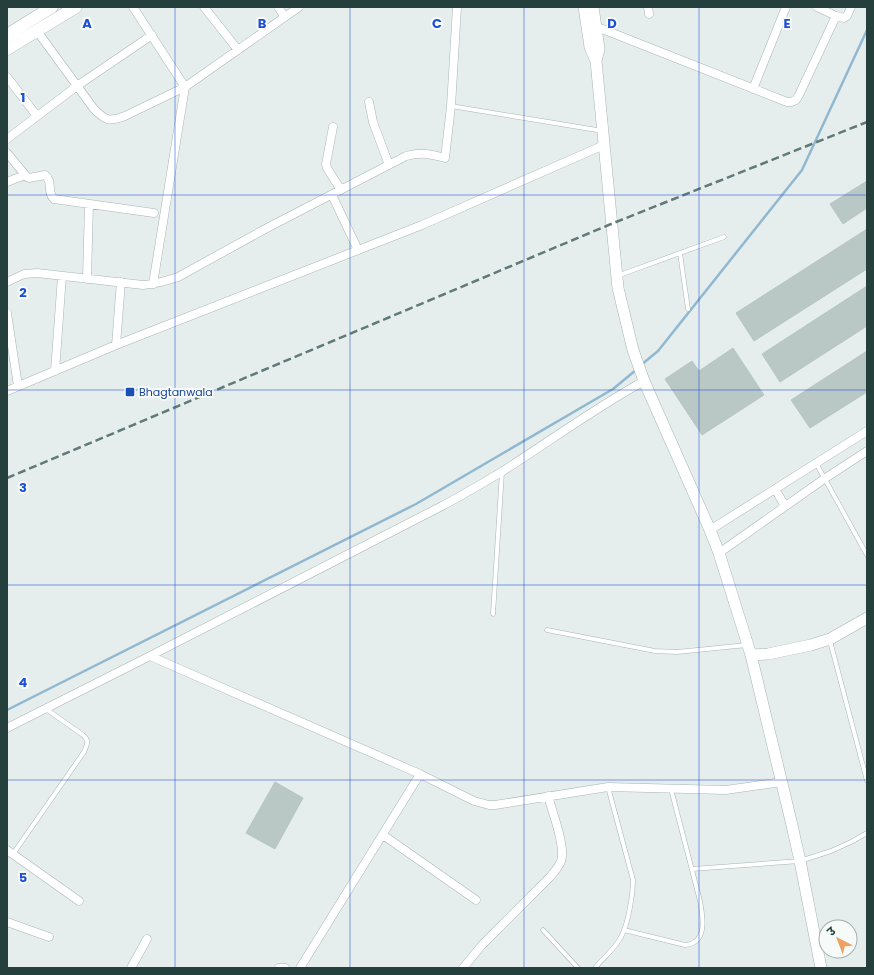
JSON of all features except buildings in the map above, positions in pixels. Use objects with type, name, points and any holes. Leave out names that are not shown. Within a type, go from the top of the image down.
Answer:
[{"type":"main road","points":[[7,35],[52,7]]},
{"type":"main road","points":[[7,50],[76,7]]},
{"type":"street","points":[[204,7],[238,50]]},
{"type":"street","points":[[278,7],[285,17]]},
{"type":"street","points":[[37,31],[94,109],[108,120],[126,116],[186,87],[300,7]]},
{"type":"street","points":[[7,282],[24,274],[37,273],[143,285],[163,282],[178,277],[406,156],[416,153],[445,158],[451,106],[457,7]]},
{"type":"street","points":[[584,7],[592,25],[787,102],[796,100],[836,16]]},
{"type":"street","points":[[593,7],[590,47],[596,61],[618,288],[632,350],[719,553],[749,650],[800,861],[821,968]]},
{"type":"street","points":[[753,89],[786,7]]},
{"type":"street","points":[[817,7],[844,18],[847,16],[851,7]]},
{"type":"street","points":[[137,8],[152,35],[186,87],[153,284]]},
{"type":"street","points":[[7,139],[77,86],[152,35]]},
{"type":"street","points":[[7,77],[37,116]]},
{"type":"street","points":[[369,102],[373,122],[388,165]]},
{"type":"street","points":[[333,127],[326,164],[341,190]]},
{"type":"street","points":[[7,391],[116,345],[461,208],[604,145]]},
{"type":"street","points":[[7,153],[29,178],[45,175],[50,180],[50,194],[54,199],[154,213]]},
{"type":"street","points":[[7,182],[25,175]]},
{"type":"street","points":[[332,194],[358,250]]},
{"type":"street","points":[[87,279],[89,204]]},
{"type":"street","points":[[55,371],[62,276]]},
{"type":"street","points":[[116,345],[121,282]]},
{"type":"street","points":[[7,313],[18,386]]},
{"type":"street","points":[[7,728],[442,506],[502,472],[644,379]]},
{"type":"street","points":[[710,530],[867,431]]},
{"type":"street","points":[[719,553],[824,479],[867,451]]},
{"type":"street","points":[[774,490],[785,506]]},
{"type":"street","points":[[749,650],[768,654],[811,645],[830,639],[867,618]]},
{"type":"street","points":[[150,656],[420,774],[474,800],[489,804],[495,805],[608,788],[726,790],[782,782]]},
{"type":"street","points":[[300,968],[420,774]]},
{"type":"street","points":[[464,968],[482,945],[550,877],[558,867],[562,856],[562,845],[548,796]]},
{"type":"street","points":[[383,835],[476,900]]},
{"type":"street","points":[[10,852],[79,901]]},
{"type":"street","points":[[7,922],[49,937]]},
{"type":"street","points":[[131,968],[147,939]]},
{"type":"street","points":[[279,968],[286,968]]},
{"type":"lane","points":[[451,106],[603,131]]},
{"type":"lane","points":[[617,276],[724,237]]},
{"type":"lane","points":[[680,253],[688,309]]},
{"type":"lane","points":[[816,463],[867,554]]},
{"type":"lane","points":[[493,614],[502,472]]},
{"type":"lane","points":[[547,630],[655,651],[677,652],[749,650]]},
{"type":"lane","points":[[830,639],[867,781]]},
{"type":"lane","points":[[10,852],[84,752],[88,744],[87,739],[83,735],[45,709]]},
{"type":"lane","points":[[595,968],[622,936],[632,894],[633,880],[608,788]]},
{"type":"lane","points":[[624,930],[685,945],[695,942],[699,938],[702,931],[700,901],[671,789]]},
{"type":"lane","points":[[692,869],[800,861],[831,851],[852,842],[867,833]]},
{"type":"lane","points":[[544,930],[578,968]]},
{"type":"waterway","points":[[641,365],[658,351],[802,170],[867,30]]},
{"type":"waterway","points":[[7,710],[416,504],[613,389],[636,370]]},
{"type":"railway","points":[[7,478],[611,224],[867,122]]},
{"type":"place","name":"Bhagtanwala","points":[[130,392]]}]
